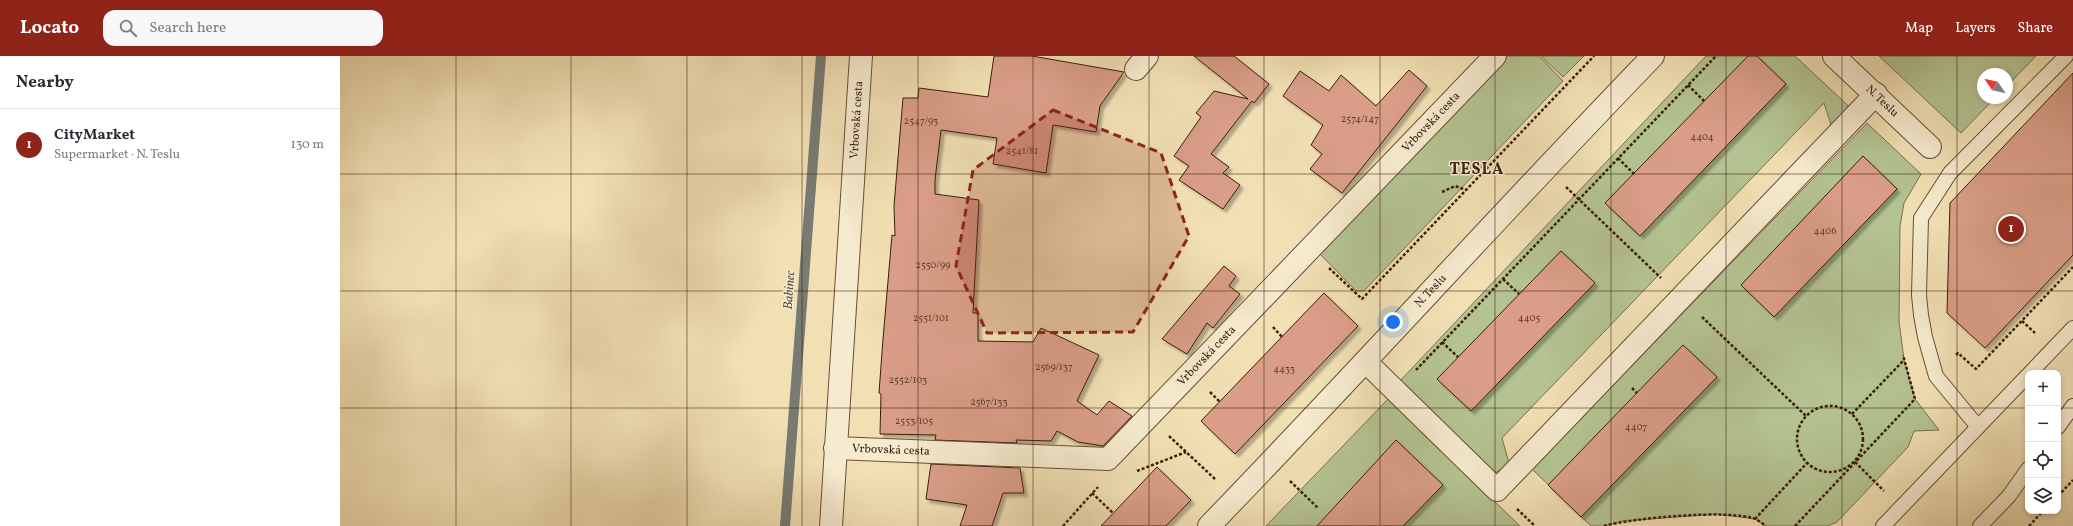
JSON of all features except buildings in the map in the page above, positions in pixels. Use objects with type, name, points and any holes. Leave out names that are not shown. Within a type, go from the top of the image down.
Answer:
[{"type":"street","name":"Vrbovská cesta","points":[[831,526],[861,56]]},
{"type":"street","name":"Vrbovská cesta","points":[[835,448],[1108,459],[1495,56]]},
{"type":"street","name":"N. Teslu","points":[[1209,526],[1366,362],[1545,168],[1653,56]]},
{"type":"street","name":"N. Teslu","points":[[1834,56],[1876,94],[1930,147]]},
{"type":"street","points":[[1366,362],[1497,490],[1876,94]]},
{"type":"lane","points":[[1978,427],[1936,376],[1927,344],[1921,315],[1919,295],[1921,218],[1950,173],[2066,56]]},
{"type":"lane","points":[[2033,370],[2073,328]]},
{"type":"lane","points":[[1884,526],[2025,378]]},
{"type":"lane","points":[[2061,423],[2071,411]]},
{"type":"lane","points":[[1980,526],[2008,496],[2025,473]]},
{"type":"path","points":[[1309,250],[1362,299],[1594,56]]},
{"type":"path","points":[[1396,391],[1716,56]]},
{"type":"path","points":[[1688,85],[1704,101]]},
{"type":"path","points":[[1618,158],[1634,174]]},
{"type":"path","points":[[1442,192],[1454,186],[1466,190]]},
{"type":"path","points":[[1954,357],[1958,353],[1976,370],[2073,267]]},
{"type":"path","points":[[1503,279],[1519,294]]},
{"type":"path","points":[[1442,342],[1458,357]]},
{"type":"path","points":[[1852,414],[1904,360]]},
{"type":"path","points":[[1795,526],[1915,399]]},
{"type":"path","points":[[1824,406],[1844,408],[1852,414],[1859,422],[1863,432],[1864,443],[1855,462],[1841,470],[1826,472],[1815,469],[1807,463],[1799,450],[1797,435],[1800,424],[1806,416],[1814,410],[1824,406]]},
{"type":"path","points":[[1149,416],[1235,499]]},
{"type":"path","points":[[1062,526],[1098,487],[1117,449]]},
{"type":"path","points":[[1134,472],[1186,452]]},
{"type":"path","points":[[1755,519],[1807,463]]},
{"type":"path","points":[[1287,478],[1318,508]]},
{"type":"path","points":[[2061,493],[2073,480]]},
{"type":"path","points":[[1098,487],[1105,484]]},
{"type":"path","points":[[1092,493],[1113,513]]},
{"type":"path","points":[[1604,526],[1623,521],[1717,514],[1755,519],[1766,526]]},
{"type":"path","points":[[2029,526],[2041,514]]},
{"type":"highlighted area","points":[[1053,110],[1161,153],[1189,236],[1133,332],[987,333],[956,266],[973,170]]},
{"type":"green space","points":[[1505,56],[1539,56],[1563,81],[1364,291],[1356,291],[1319,253]]},
{"type":"green space","points":[[1541,56],[1584,56],[1563,77]]},
{"type":"green space","points":[[1706,56],[1795,56],[1857,114],[1835,137],[1824,103],[1502,438],[1509,463],[1497,472],[1490,472],[1399,382]]},
{"type":"green space","points":[[1879,56],[2036,56],[2013,80],[2013,68],[1977,68],[1977,104],[1989,104],[1961,133]]},
{"type":"green space","points":[[1867,123],[1921,174],[1904,203],[1900,226],[1899,321],[1904,360],[1915,399],[1939,430],[1914,431],[1908,447],[1837,522],[1827,526],[1766,526],[1755,519],[1717,514],[1623,521],[1604,526],[1591,526],[1532,469]]},
{"type":"green space","points":[[1388,399],[1520,526],[1266,526]]},
{"type":"waterway","name":"Babinec","points":[[785,526],[821,56]]},
{"type":"place","name":"CityMarket","points":[[2011,229]]},
{"type":"district","name":"TESLA","points":[[1477,170]]}]
